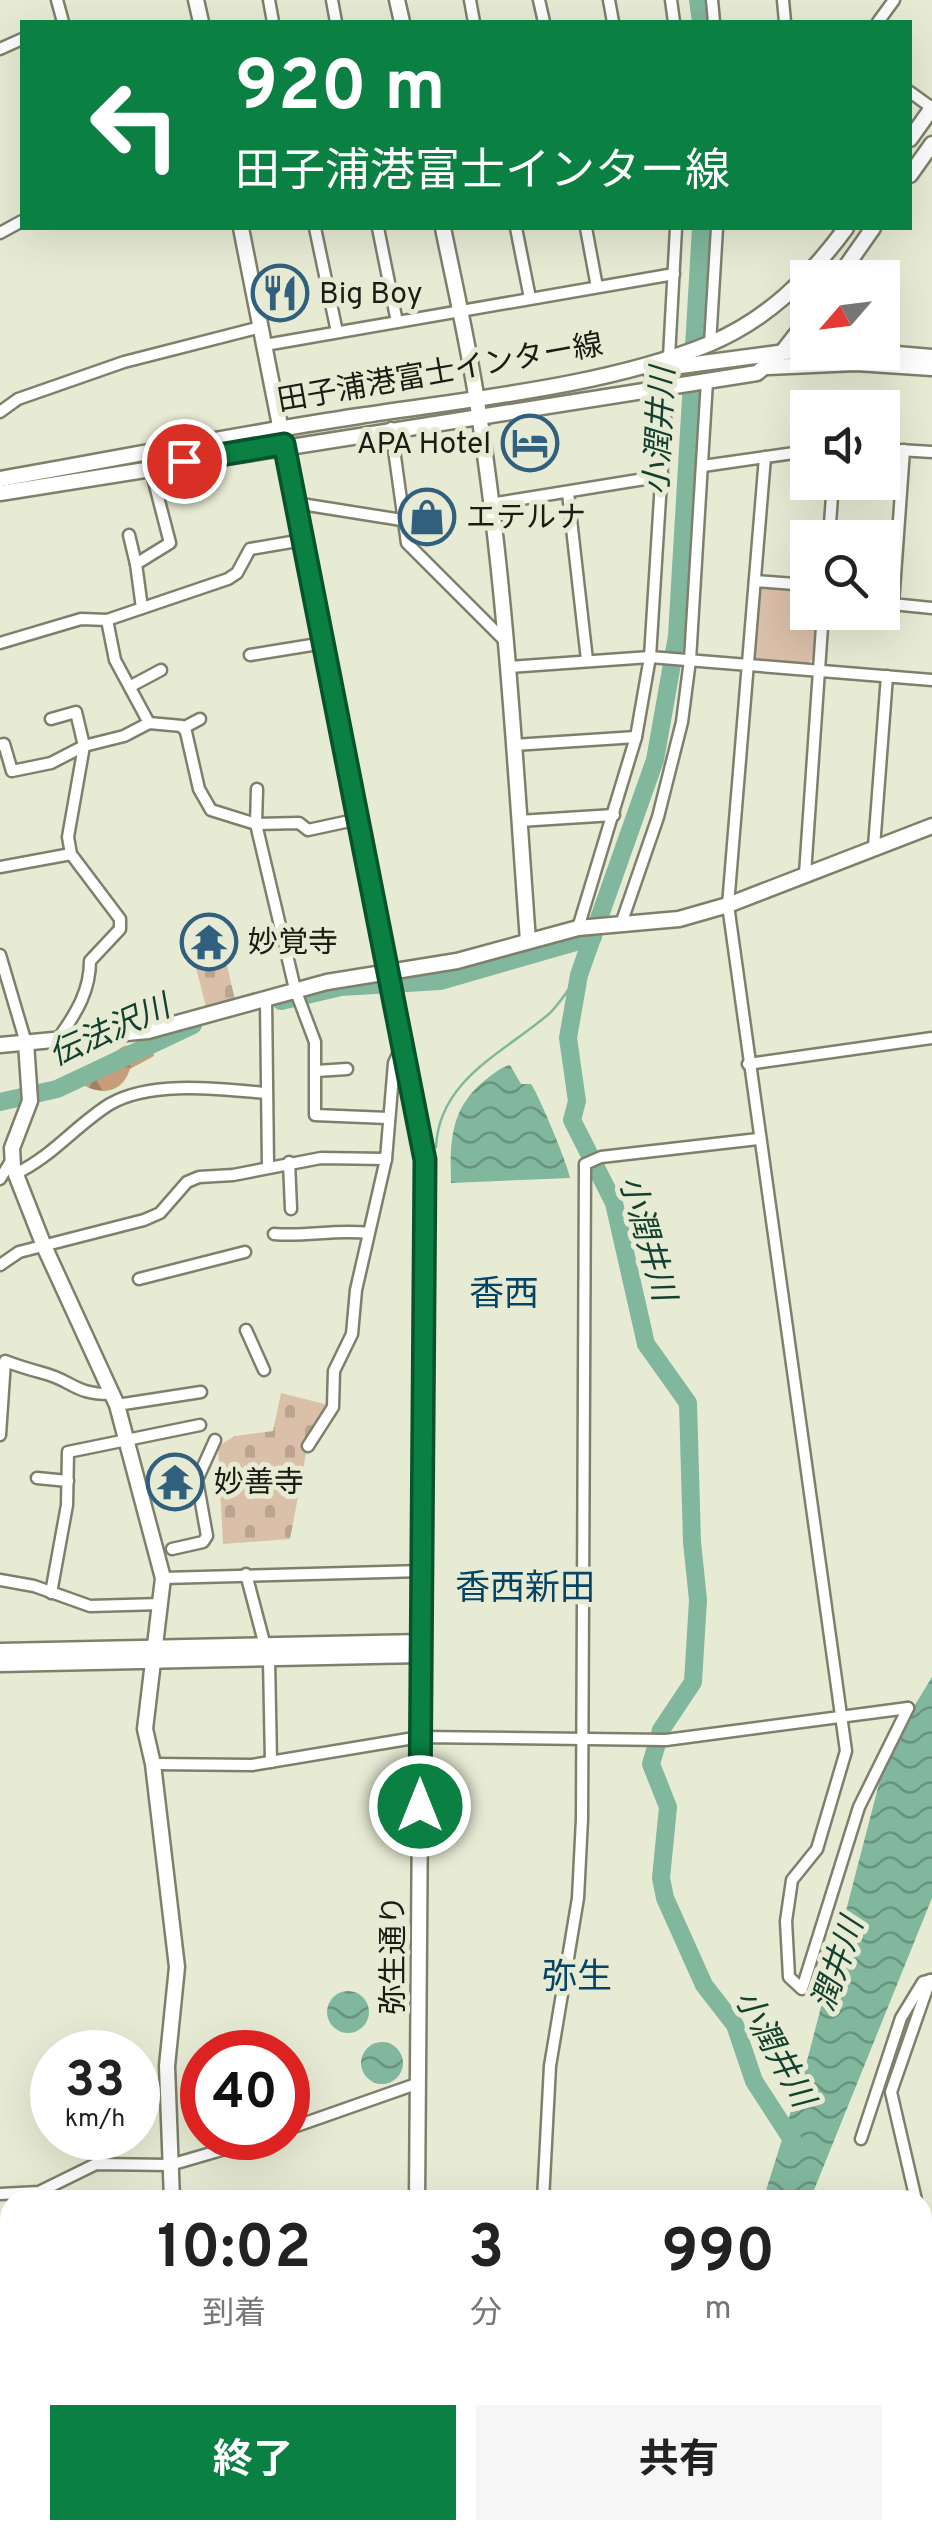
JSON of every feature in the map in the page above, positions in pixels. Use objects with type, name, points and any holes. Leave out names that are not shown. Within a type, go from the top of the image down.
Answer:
[{"type":"street","points":[[912,136],[932,108]]},
{"type":"street","points":[[912,172],[932,144]]},
{"type":"street","name":"弥生通り","points":[[241,230],[391,974],[426,1184],[418,2190]]},
{"type":"street","points":[[315,230],[337,332]]},
{"type":"street","points":[[378,230],[398,322]]},
{"type":"street","points":[[443,230],[480,415],[509,667],[528,941]]},
{"type":"street","points":[[516,230],[530,298]]},
{"type":"street","points":[[586,230],[598,286]]},
{"type":"street","points":[[669,357],[676,230]]},
{"type":"street","points":[[710,344],[716,230]]},
{"type":"street","name":"田子浦港富士インター線","points":[[0,479],[280,428],[543,386],[669,357],[710,344],[772,308],[812,271],[844,230]]},
{"type":"street","points":[[851,260],[872,230]]},
{"type":"street","points":[[265,345],[674,274]]},
{"type":"street","points":[[0,412],[18,399],[124,362],[261,327]]},
{"type":"street","name":"田子浦港富士インター線","points":[[0,493],[284,444],[757,373],[790,342]]},
{"type":"street","points":[[543,386],[790,350]]},
{"type":"street","points":[[900,354],[932,357]]},
{"type":"street","points":[[768,366],[856,362],[932,368]]},
{"type":"street","points":[[621,924],[658,817],[682,722],[708,382]]},
{"type":"street","points":[[582,927],[636,737],[654,658],[666,386]]},
{"type":"street","points":[[390,428],[406,543],[506,642]]},
{"type":"street","points":[[900,450],[932,452]]},
{"type":"street","points":[[897,520],[904,450]]},
{"type":"street","points":[[703,466],[790,453]]},
{"type":"street","points":[[154,1764],[271,1762],[420,1738],[666,1740],[840,1714],[908,1708],[859,1807],[802,1988],[789,1977],[786,1921],[792,1880],[817,1849],[846,1751],[840,1714],[758,1139],[728,905],[765,457]]},
{"type":"street","points":[[136,564],[170,543],[150,466]]},
{"type":"street","points":[[490,504],[663,476]]},
{"type":"street","points":[[568,493],[587,660]]},
{"type":"street","points":[[295,503],[402,520]]},
{"type":"street","points":[[129,535],[142,608]]},
{"type":"street","points":[[0,643],[54,625],[107,620],[228,580],[238,573],[250,549],[303,540]]},
{"type":"street","points":[[755,581],[790,584]]},
{"type":"street","points":[[900,605],[932,608]]},
{"type":"street","points":[[107,620],[115,660],[149,723]]},
{"type":"street","points":[[805,874],[821,630]]},
{"type":"street","points":[[250,655],[324,644]]},
{"type":"street","points":[[509,667],[654,658],[932,680]]},
{"type":"street","points":[[131,686],[162,670]]},
{"type":"street","points":[[874,847],[886,676]]},
{"type":"street","points":[[51,718],[76,712],[84,746],[68,837],[71,854],[120,919],[120,929],[90,961],[90,981],[76,1014],[60,1036]]},
{"type":"street","points":[[0,745],[4,744],[12,771],[50,763],[84,746],[124,736],[149,723],[183,728],[200,719]]},
{"type":"street","points":[[183,728],[205,803],[220,814],[256,824],[299,823],[308,830],[360,819]]},
{"type":"street","points":[[514,745],[636,737]]},
{"type":"street","points":[[257,789],[256,824],[288,960],[315,1042],[315,1115],[388,1118]]},
{"type":"street","points":[[519,821],[614,815]]},
{"type":"street","points":[[0,1045],[60,1036],[148,1031],[582,927],[679,919],[728,905],[932,826]]},
{"type":"street","points":[[0,867],[71,854]]},
{"type":"street","points":[[0,955],[26,1043],[31,1094],[9,1171],[115,1400],[163,1550],[161,1604],[145,1729],[154,1764],[177,1967],[166,2066],[171,2190]]},
{"type":"street","points":[[274,964],[288,960]]},
{"type":"street","points":[[267,1004],[268,1165]]},
{"type":"street","points":[[748,1064],[932,1038]]},
{"type":"street","points":[[308,1446],[333,1407],[334,1371],[352,1334],[368,1233],[386,1160],[394,1063],[402,1044]]},
{"type":"street","points":[[316,1071],[347,1069]]},
{"type":"street","points":[[9,1171],[40,1162],[110,1104],[135,1094],[266,1093]]},
{"type":"street","points":[[544,2190],[550,2066],[578,1898],[585,1164],[601,1156],[758,1139]]},
{"type":"street","points":[[0,1265],[20,1252],[160,1213],[187,1182],[199,1176],[233,1175],[268,1165],[321,1158],[386,1160]]},
{"type":"street","points":[[289,1162],[291,1209]]},
{"type":"street","points":[[274,1234],[302,1237],[343,1230],[368,1233]]},
{"type":"street","points":[[139,1278],[245,1252]]},
{"type":"street","points":[[246,1330],[264,1370]]},
{"type":"street","points":[[0,1435],[5,1361],[28,1372],[42,1372],[84,1394],[115,1400],[201,1392]]},
{"type":"street","points":[[51,1594],[68,1482],[68,1452],[200,1425]]},
{"type":"street","points":[[163,1550],[202,1542],[207,1536],[197,1480],[215,1440]]},
{"type":"street","points":[[37,1478],[68,1482]]},
{"type":"street","points":[[163,1578],[422,1571]]},
{"type":"street","points":[[246,1574],[264,1642]]},
{"type":"street","points":[[0,1580],[97,1607],[161,1604]]},
{"type":"street","points":[[0,1664],[264,1642],[421,1648]]},
{"type":"street","points":[[0,1651],[155,1652],[269,1659],[421,1648]]},
{"type":"street","points":[[269,1659],[271,1762]]},
{"type":"street","points":[[861,2139],[901,2018],[923,1982],[931,1980]]},
{"type":"street","points":[[914,2190],[891,2092],[931,1980]]},
{"type":"street","points":[[310,2121],[419,2083]]},
{"type":"street","points":[[43,2190],[96,2164],[170,2165],[187,2160]]},
{"type":"green space","points":[[762,586],[790,588],[790,630],[816,630],[813,659],[808,663],[757,659],[753,655],[758,590]]},
{"type":"green space","points":[[226,961],[236,1004],[207,1011],[196,968]]},
{"type":"green space","points":[[152,1042],[154,1056],[130,1069],[118,1087],[106,1091],[85,1086],[87,1070],[124,1046]]},
{"type":"green space","points":[[281,1393],[329,1405],[306,1454],[290,1539],[223,1544],[218,1446],[235,1436],[273,1431]]},
{"type":"water","points":[[510,1065],[521,1084],[531,1084],[535,1090],[570,1178],[451,1183],[454,1127],[464,1103],[494,1073]]},
{"type":"water","name":"潤井川","points":[[932,1677],[932,1898],[814,2190],[766,2190],[808,2057],[888,1749]]},
{"type":"water","points":[[348,1991],[363,1997],[369,2012],[363,2027],[348,2033],[333,2027],[327,2012],[333,1997]]},
{"type":"water","points":[[382,2042],[397,2048],[403,2063],[397,2078],[382,2084],[367,2078],[361,2063],[367,2048]]},
{"type":"waterway","name":"小潤井川","points":[[698,0],[701,20]]},
{"type":"waterway","name":"小潤井川","points":[[701,230],[677,636],[655,760],[579,975],[568,1038],[577,1101],[572,1120],[614,1203],[646,1344],[688,1403],[692,1542],[698,1600],[693,1682],[661,1730],[651,1764],[668,1807],[661,1878],[665,1898],[704,1985],[735,2025],[754,2081],[798,2149]]},
{"type":"waterway","name":"伝法沢川","points":[[281,1001],[341,987],[440,981],[593,937]]},
{"type":"waterway","points":[[436,1147],[440,1123],[462,1085],[550,1013],[579,975]]},
{"type":"waterway","name":"伝法沢川","points":[[0,1102],[57,1089],[193,1025]]},
{"type":"place","name":"Big Boy","points":[[280,293]]},
{"type":"place","name":"APA Hotel","points":[[530,443]]},
{"type":"place","name":"エテルナ","points":[[427,517]]},
{"type":"place","name":"妙覚寺","points":[[209,942]]},
{"type":"place","name":"妙善寺","points":[[175,1482]]},
{"type":"district","name":"香西","points":[[504,1293]]},
{"type":"district","name":"香西新田","points":[[525,1587]]},
{"type":"district","name":"弥生","points":[[577,1976]]},
{"type":"route","points":[[184,461],[284,444],[425,1160],[420,1806]]}]
